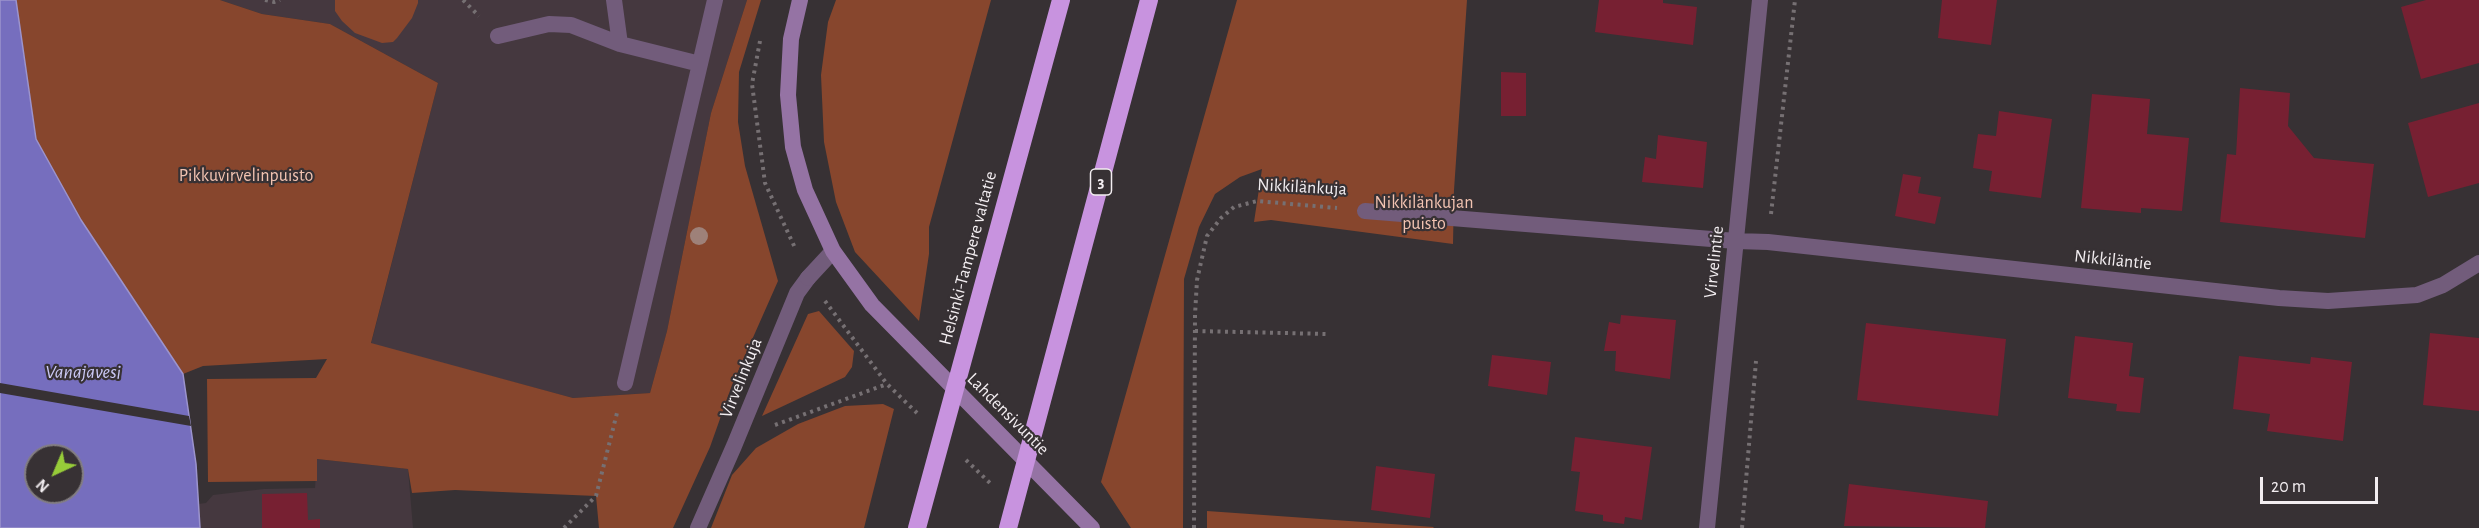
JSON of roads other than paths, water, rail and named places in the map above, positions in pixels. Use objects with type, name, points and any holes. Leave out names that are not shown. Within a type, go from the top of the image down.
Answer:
[{"type":"highway","name":"Helsinki-Tampere valtatie","points":[[917,528],[1061,0]]},
{"type":"highway","name":"3","points":[[1008,528],[1149,0]]},
{"type":"main road","name":"Lahdensivuntie","points":[[800,0],[791,39],[788,94],[793,147],[805,190],[833,251],[872,305],[1092,528]]},
{"type":"street","points":[[614,0],[620,44]]},
{"type":"street","points":[[625,383],[715,0]]},
{"type":"street","name":"Virvelintie","points":[[1707,528],[1760,0]]},
{"type":"street","points":[[498,36],[549,24],[571,25],[620,44],[700,64]]},
{"type":"street","name":"Nikkilänkuja","points":[[1365,210],[1736,242]]},
{"type":"street","name":"Nikkiläntie","points":[[1736,242],[1768,242],[2328,301],[2417,295],[2443,285],[2479,262]]},
{"type":"street","name":"Virvelinkuja","points":[[698,528],[797,293],[833,251]]},
{"type":"water","name":"Vanajavesi","points":[[0,0],[16,0],[36,139],[81,220],[183,374],[196,464],[200,528],[0,528]]},
{"type":"park label","name":"Pikkuvirvelinpuisto","points":[[246,176]]},
{"type":"park label","name":"Nikkilänkujan puisto","points":[[1424,213]]}]
